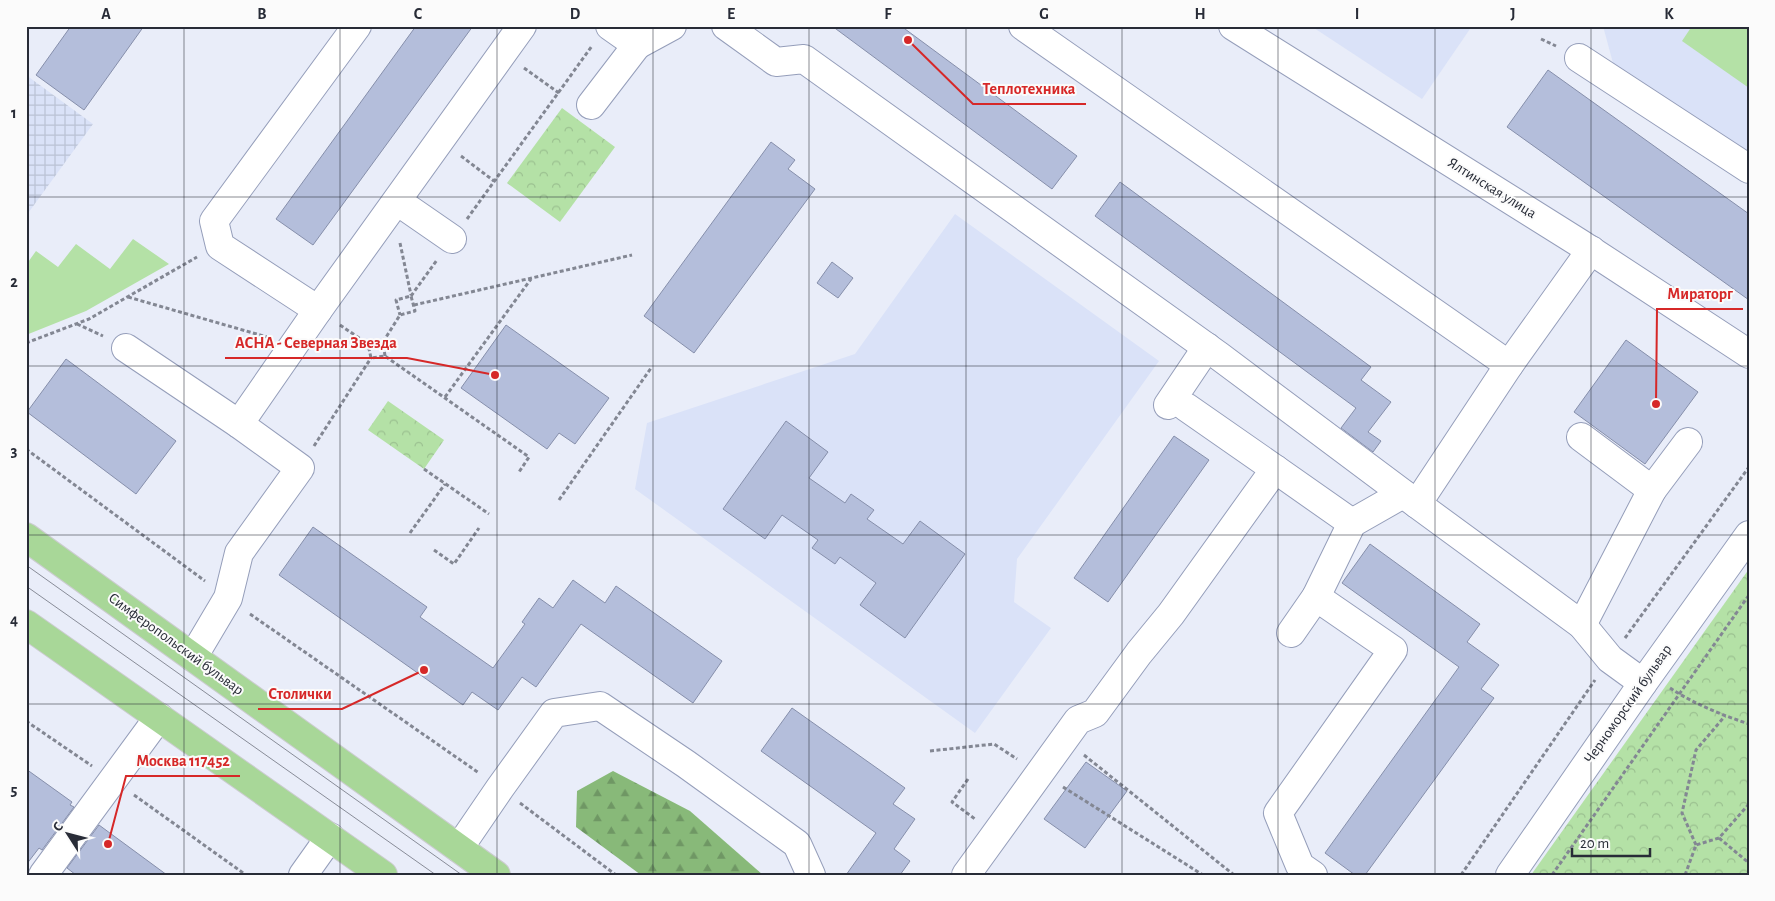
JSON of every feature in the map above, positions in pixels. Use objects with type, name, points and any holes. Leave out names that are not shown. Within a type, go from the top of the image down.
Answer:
[{"type":"main road","name":"Симферопольский бульвар","points":[[26,537],[496,875]]},
{"type":"main road","points":[[26,624],[383,875]]},
{"type":"street","points":[[318,310],[220,246],[214,221],[357,26]]},
{"type":"street","points":[[239,424],[318,310],[522,26]]},
{"type":"street","points":[[591,105],[637,45],[672,26]]},
{"type":"street","points":[[726,26],[776,62],[804,60],[1208,348],[1582,625],[1610,659],[1646,678]]},
{"type":"street","points":[[1023,26],[1508,365]]},
{"type":"street","name":"Ялтинская улица","points":[[1233,26],[1591,250],[1749,354]]},
{"type":"street","points":[[603,34],[637,45]]},
{"type":"street","points":[[1579,58],[1749,169]]},
{"type":"street","points":[[395,204],[452,239]]},
{"type":"street","points":[[1291,633],[1316,597],[1352,523],[1410,499],[1591,250]]},
{"type":"street","points":[[126,348],[239,424],[300,468],[239,553],[228,598],[193,657]]},
{"type":"street","points":[[1208,348],[1177,406],[1275,469],[1352,523]]},
{"type":"street","points":[[1581,437],[1652,490]]},
{"type":"street","points":[[1582,625],[1652,490],[1688,442]]},
{"type":"street","points":[[966,875],[1078,720],[1096,713],[1139,654],[1172,614],[1275,469]]},
{"type":"street","name":"Черноморский бульвар","points":[[1510,875],[1646,678],[1749,535]]},
{"type":"street","points":[[1314,875],[1300,866],[1278,813],[1393,650],[1316,597]]},
{"type":"street","points":[[459,848],[554,713],[600,706],[686,764],[797,844],[811,875]]},
{"type":"street","points":[[44,875],[159,717]]},
{"type":"street","points":[[303,875],[330,837]]},
{"type":"path","points":[[400,315],[396,300],[411,296],[603,34]]},
{"type":"path","points":[[503,53],[559,93]]},
{"type":"path","points":[[440,141],[494,181]]},
{"type":"path","points":[[385,356],[383,342],[400,315],[415,311],[395,204]]},
{"type":"path","points":[[414,306],[632,255]]},
{"type":"path","points":[[26,343],[89,319],[195,258]]},
{"type":"path","points":[[445,397],[531,279]]},
{"type":"path","points":[[128,297],[294,345]]},
{"type":"path","points":[[318,310],[368,344],[383,342]]},
{"type":"path","points":[[300,468],[371,358],[368,344]]},
{"type":"path","points":[[371,358],[385,356],[529,457],[519,472]]},
{"type":"path","points":[[559,500],[651,368]]},
{"type":"path","points":[[26,449],[228,598],[500,788],[616,875]]},
{"type":"path","points":[[424,469],[489,514]]},
{"type":"path","points":[[410,533],[446,484]]},
{"type":"path","points":[[434,550],[454,564],[479,528]]},
{"type":"path","points":[[1552,875],[1749,595]]},
{"type":"path","points":[[1646,678],[1725,716],[1749,724]]},
{"type":"path","points":[[1685,875],[1696,845],[1682,813],[1696,750],[1725,716]]},
{"type":"path","points":[[26,721],[113,780],[246,875]]},
{"type":"path","points":[[1064,738],[1234,875]]},
{"type":"path","points":[[930,751],[994,744],[1204,875]]},
{"type":"path","points":[[968,779],[952,802],[979,822]]},
{"type":"path","points":[[1696,845],[1719,838],[1749,804]]},
{"type":"path","points":[[1719,838],[1749,863]]},
{"type":"shaded area","points":[[1311,26],[1472,26],[1422,99]]},
{"type":"shaded area","points":[[1603,26],[1749,26],[1749,158],[1613,63]]},
{"type":"shaded area","points":[[26,75],[93,124],[26,216]]},
{"type":"shaded area","points":[[955,214],[1159,361],[1017,559],[1014,602],[1051,628],[975,733],[635,489],[647,423],[855,354]]},
{"type":"green space","points":[[1692,26],[1749,26],[1749,88],[1682,41]]},
{"type":"green space","points":[[562,108],[615,147],[560,222],[507,183]]},
{"type":"green space","points":[[133,239],[169,264],[86,311],[26,335],[26,265],[36,251],[58,267],[76,244],[110,269]]},
{"type":"green space","points":[[388,401],[444,440],[424,469],[368,430]]},
{"type":"green space","points":[[1749,569],[1749,875],[1531,875]]},
{"type":"green space","points":[[613,771],[690,811],[763,875],[641,875],[576,827],[577,791]]},
{"type":"building","points":[[71,26],[144,26],[84,110],[36,75]]},
{"type":"building","points":[[416,26],[473,26],[313,245],[276,219]]},
{"type":"building","points":[[832,26],[901,26],[1077,156],[1052,189]]},
{"type":"building","points":[[1548,70],[1749,214],[1749,300],[1507,127]]},
{"type":"building","points":[[771,142],[795,160],[788,169],[815,189],[694,353],[644,316]]},
{"type":"building","points":[[1120,182],[1371,367],[1361,380],[1391,402],[1368,432],[1381,441],[1373,452],[1341,428],[1356,408],[1095,216]]},
{"type":"building","points":[[832,262],[853,278],[838,298],[817,283]]},
{"type":"building","points":[[506,325],[609,398],[575,444],[559,433],[547,449],[461,388]]},
{"type":"building","points":[[1626,340],[1698,392],[1645,464],[1574,412]]},
{"type":"building","points":[[66,359],[176,441],[136,494],[27,412]]},
{"type":"building","points":[[786,421],[828,452],[809,478],[845,503],[851,494],[874,510],[867,519],[903,544],[920,521],[965,554],[905,638],[860,605],[876,583],[840,557],[835,564],[812,548],[818,540],[782,515],[765,539],[723,509]]},
{"type":"building","points":[[1174,436],[1209,460],[1108,602],[1074,578]]},
{"type":"building","points":[[313,527],[427,607],[420,617],[493,668],[525,624],[522,622],[539,598],[553,608],[573,580],[605,603],[616,586],[722,661],[693,703],[581,624],[536,687],[522,677],[498,710],[472,692],[463,705],[279,575]]},
{"type":"building","points":[[1370,544],[1480,624],[1467,642],[1499,665],[1481,689],[1494,698],[1365,875],[1355,875],[1325,853],[1459,667],[1342,583]]},
{"type":"building","points":[[792,708],[905,788],[893,804],[915,819],[894,849],[910,861],[900,875],[846,875],[876,833],[761,751]]},
{"type":"building","points":[[1086,762],[1127,791],[1085,848],[1044,819]]},
{"type":"building","points":[[26,769],[72,802],[70,805],[74,807],[42,850],[39,848],[26,865]]},
{"type":"building","points":[[99,825],[167,875],[76,875],[67,868]]},
{"type":"tram line","points":[[26,565],[462,875]]},
{"type":"tram line","points":[[26,586],[436,875]]},
{"type":"place","name":"Теплотехника","points":[[908,40]]},
{"type":"place","name":"АСНА - Северная Звезда","points":[[495,375]]},
{"type":"place","name":"Мираторг","points":[[1656,404]]},
{"type":"place","name":"Столички","points":[[424,670]]},
{"type":"place","name":"Москва 117452","points":[[108,844]]}]
